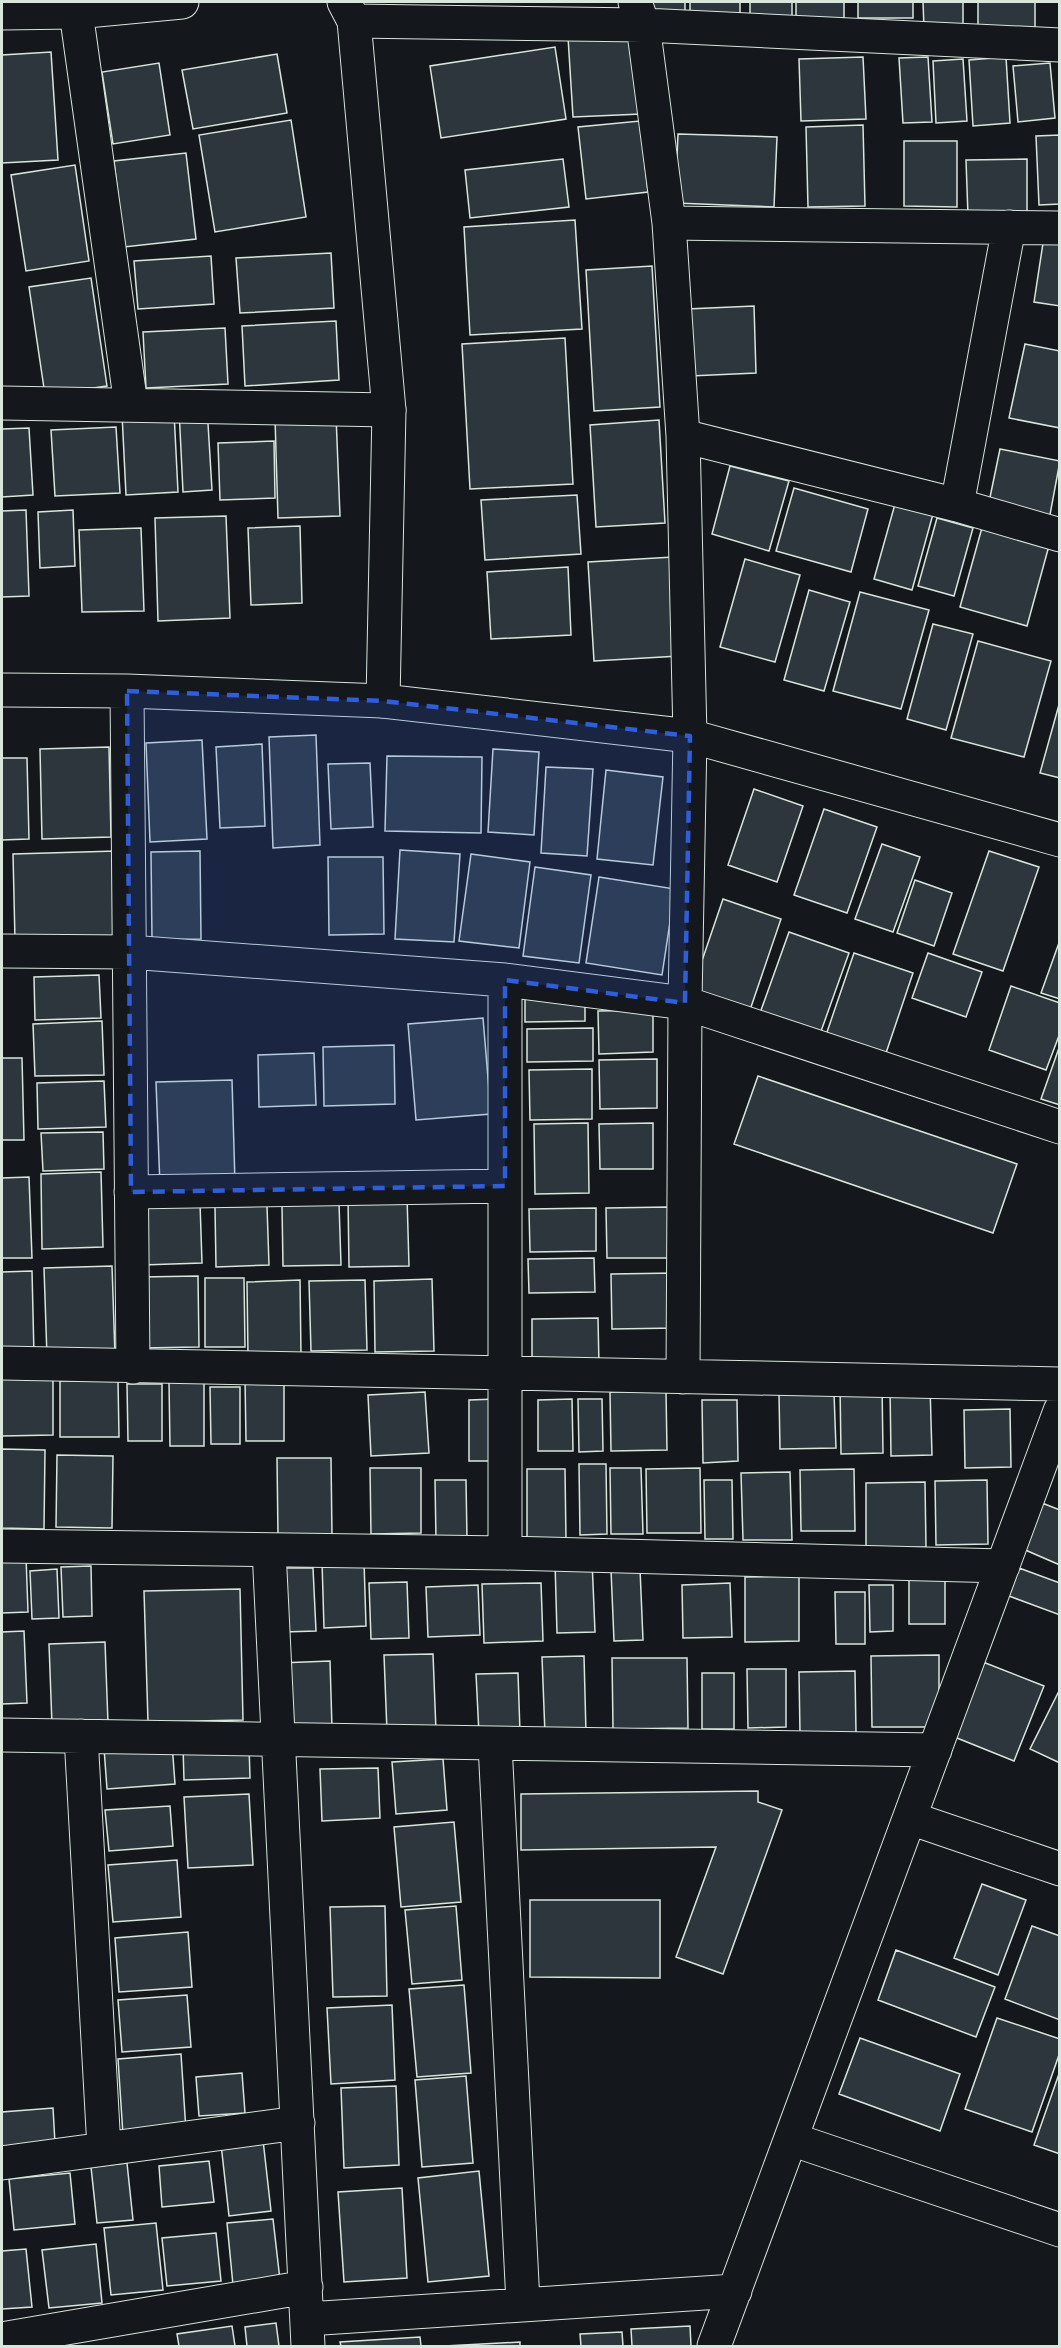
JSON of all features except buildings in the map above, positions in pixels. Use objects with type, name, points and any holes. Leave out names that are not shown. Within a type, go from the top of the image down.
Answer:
[{"type":"street","points":[[2,13],[76,12],[182,2]]},
{"type":"street","points":[[383,701],[389,410],[349,11],[639,13],[1059,45]]},
{"type":"street","points":[[76,12],[131,405]]},
{"type":"street","points":[[639,13],[669,223],[683,436],[690,736],[685,1003],[683,1377]]},
{"type":"street","points":[[669,223],[1059,228]]},
{"type":"street","points":[[957,505],[1009,227]]},
{"type":"street","points":[[2,403],[389,410]]},
{"type":"street","points":[[683,436],[957,505],[1059,536]]},
{"type":"street","points":[[2,690],[127,691],[383,701],[690,736],[1059,840]]},
{"type":"street","points":[[127,691],[132,1366]]},
{"type":"street","points":[[2,951],[129,952],[505,980],[685,1003],[1059,1127]]},
{"type":"street","points":[[505,980],[505,1553]]},
{"type":"street","points":[[131,1192],[505,1186]]},
{"type":"street","points":[[2,1364],[1059,1384]]},
{"type":"street","points":[[714,2346],[1059,1411]]},
{"type":"street","points":[[2,1545],[505,1553],[1003,1566]]},
{"type":"street","points":[[269,1550],[307,2317]]},
{"type":"street","points":[[2,1735],[935,1750]]},
{"type":"street","points":[[81,1736],[104,2148]]},
{"type":"street","points":[[495,1744],[523,2304]]},
{"type":"street","points":[[910,1818],[1059,1869]]},
{"type":"street","points":[[2,2163],[298,2123]]},
{"type":"street","points":[[791,2139],[1059,2230]]},
{"type":"street","points":[[2,2339],[307,2317],[735,2291]]},
{"type":"highlighted area","points":[[127,691],[383,701],[690,736],[685,1003],[505,980],[505,1186],[131,1192]]}]
